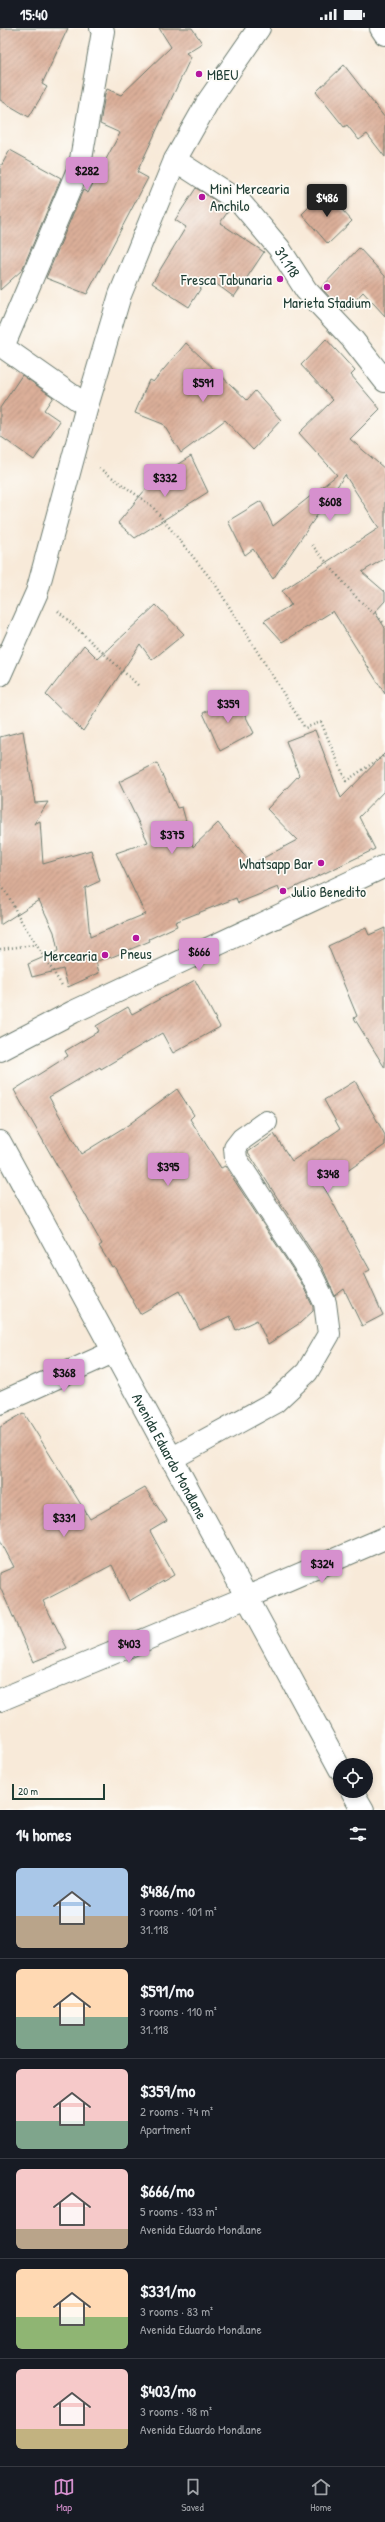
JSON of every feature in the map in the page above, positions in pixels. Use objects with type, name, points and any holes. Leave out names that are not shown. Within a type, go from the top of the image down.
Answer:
[{"type":"street","points":[[87,406],[3,347],[80,165],[103,31],[101,28]]},
{"type":"street","points":[[0,675],[38,592],[87,406],[120,295],[175,160],[209,100],[258,28]]},
{"type":"street","points":[[381,28],[385,34]]},
{"type":"street","name":"31.118","points":[[175,160],[240,202],[279,248],[306,290],[353,340],[385,381]]},
{"type":"street","points":[[0,1050],[73,1012],[385,866]]},
{"type":"street","points":[[171,1459],[275,1402],[307,1372],[329,1334],[325,1303],[312,1276],[295,1247],[274,1218],[236,1159],[235,1148],[242,1139],[266,1122]]},
{"type":"street","name":"Avenida Eduardo Mondlane","points":[[0,1142],[245,1598],[334,1758]]},
{"type":"street","points":[[0,1403],[113,1352]]},
{"type":"street","points":[[0,1700],[385,1538]]},
{"type":"street","points":[[356,1798],[362,1810]]},
{"type":"path","points":[[76,451],[152,506],[215,584],[305,728],[321,722],[346,781],[385,755]]},
{"type":"path","points":[[312,545],[355,596],[385,624]]},
{"type":"path","points":[[38,592],[140,687]]},
{"type":"path","points":[[0,886],[8,895],[35,945],[62,984],[73,1012]]},
{"type":"path","points":[[0,949],[35,945]]},
{"type":"building","points":[[0,28],[68,28],[42,84],[47,87],[29,117],[0,100]]},
{"type":"building","points":[[159,28],[192,28],[202,43],[186,53],[191,57],[137,172],[148,178],[87,294],[46,278],[83,190],[88,193],[120,133],[100,124],[107,89],[121,95],[171,47]]},
{"type":"building","points":[[344,65],[385,118],[385,157],[367,134],[359,140],[347,125],[344,127],[316,92]]},
{"type":"building","points":[[10,150],[61,178],[22,270],[0,290],[0,168]]},
{"type":"building","points":[[196,188],[229,210],[220,223],[264,252],[234,297],[211,280],[208,285],[204,283],[189,307],[152,283],[186,227],[175,220]]},
{"type":"building","points":[[325,191],[352,221],[328,244],[302,214]]},
{"type":"building","points":[[359,248],[385,276],[385,316],[363,292],[344,312],[321,288]]},
{"type":"building","points":[[326,339],[355,371],[351,375],[380,409],[350,439],[385,469],[385,558],[362,572],[385,592],[385,601],[375,612],[385,628],[385,694],[333,611],[283,642],[264,621],[291,605],[282,591],[379,528],[345,475],[273,579],[253,549],[245,555],[228,521],[261,501],[273,526],[337,475],[299,433],[333,400],[301,365]]},
{"type":"building","points":[[186,343],[247,400],[255,391],[281,420],[253,450],[225,420],[181,453],[163,424],[135,413],[149,380],[153,382]]},
{"type":"building","points":[[22,375],[53,397],[44,410],[60,421],[34,460],[0,436],[0,408]]},
{"type":"building","points":[[191,456],[208,492],[135,538],[118,523],[154,479]]},
{"type":"building","points":[[156,605],[184,634],[152,660],[140,644],[83,731],[46,695],[84,645],[98,659]]},
{"type":"building","points":[[236,697],[254,733],[220,751],[203,713]]},
{"type":"building","points":[[315,730],[341,798],[385,753],[385,790],[359,817],[375,849],[281,894],[278,887],[238,903],[236,898],[175,922],[177,926],[149,939],[150,941],[112,957],[96,961],[99,973],[68,987],[63,969],[32,977],[28,964],[58,951],[54,932],[39,900],[0,925],[0,737],[23,731],[35,803],[48,802],[34,824],[40,821],[43,864],[91,850],[100,881],[85,888],[90,937],[145,914],[116,853],[148,842],[119,782],[157,763],[177,808],[182,807],[193,847],[218,823],[252,864],[297,840],[267,809],[299,775],[286,741]]},
{"type":"building","points":[[366,928],[369,935],[385,928],[385,1068],[354,1018],[357,1016],[328,946]]},
{"type":"building","points":[[195,980],[220,1027],[173,1053],[162,1033],[101,1069],[100,1067],[49,1097],[81,1154],[128,1125],[177,1089],[194,1115],[190,1119],[221,1168],[225,1166],[301,1282],[313,1307],[313,1311],[300,1323],[268,1344],[257,1320],[236,1330],[230,1316],[200,1330],[180,1291],[140,1314],[114,1266],[112,1267],[99,1246],[102,1244],[14,1090],[68,1056],[65,1051],[99,1031],[96,1026],[128,1007],[132,1014]]},
{"type":"building","points":[[355,1081],[385,1135],[385,1145],[324,1187],[370,1270],[364,1273],[383,1315],[362,1326],[344,1289],[335,1296],[323,1269],[248,1152],[274,1134],[292,1161],[340,1129],[324,1100]]},
{"type":"building","points":[[24,1413],[90,1519],[145,1488],[167,1521],[150,1531],[174,1575],[129,1601],[112,1565],[43,1601],[67,1648],[33,1662],[0,1587],[0,1573],[14,1567],[0,1540],[0,1427]]},
{"type":"place","name":"MBEU","points":[[199,74]]},
{"type":"place","name":"Mini Mercearia Anchilo","points":[[202,197]]},
{"type":"place","name":"Fresca Tabunaria","points":[[280,279]]},
{"type":"place","name":"Marieta Stadium","points":[[327,287]]},
{"type":"place","name":"Whatsapp Bar","points":[[321,863]]},
{"type":"place","name":"Julio Benedito","points":[[283,891]]},
{"type":"place","name":"Pneus","points":[[136,938]]},
{"type":"place","name":"Mercearia","points":[[105,955]]}]
